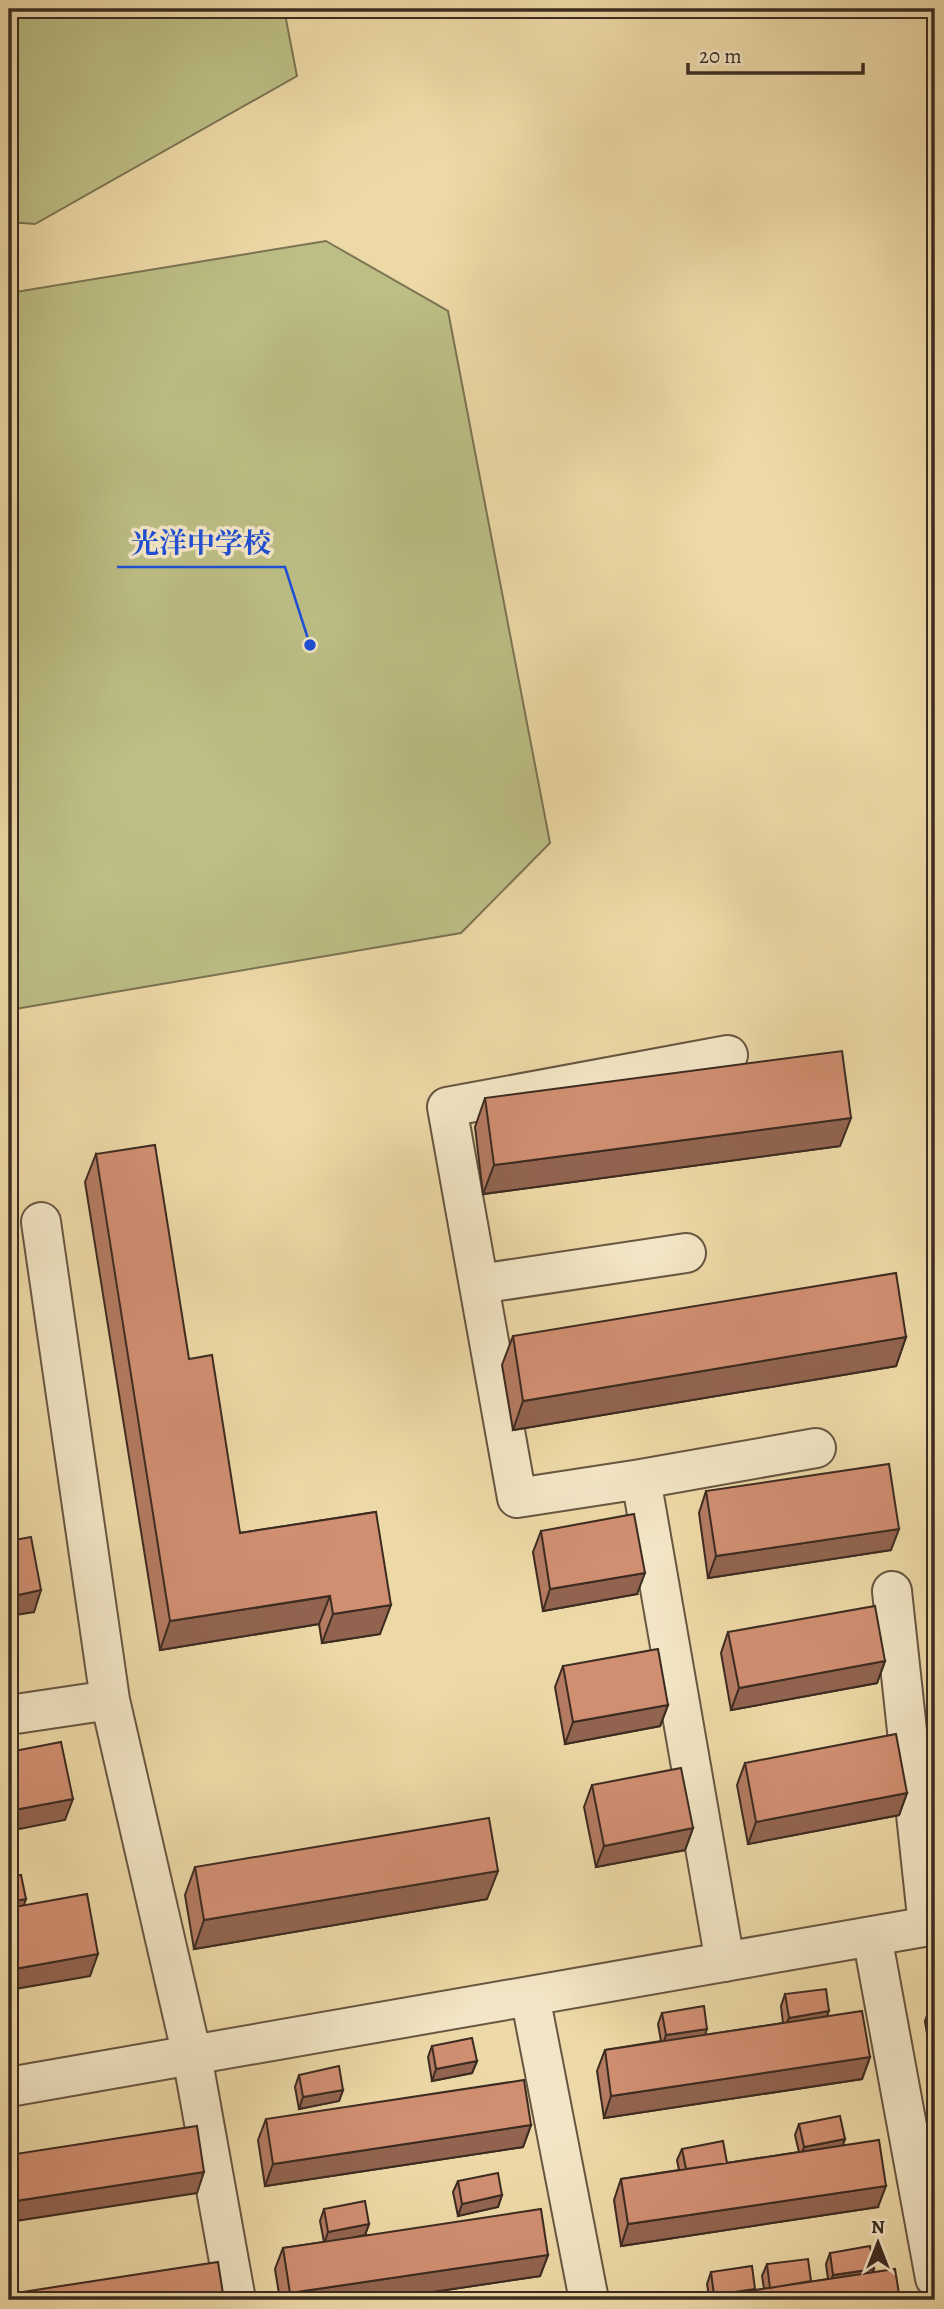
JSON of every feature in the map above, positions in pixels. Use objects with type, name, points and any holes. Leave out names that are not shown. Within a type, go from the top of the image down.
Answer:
[{"type":"street","points":[[728,1055],[447,1107],[517,1498],[816,1448]]},
{"type":"street","points":[[41,1222],[110,1700],[192,2056],[236,2300]]},
{"type":"street","points":[[479,1284],[686,1253]]},
{"type":"street","points":[[641,1479],[725,1962]]},
{"type":"street","points":[[9,2087],[931,1926],[892,1591]]},
{"type":"street","points":[[9,1716],[110,1700]]},
{"type":"street","points":[[872,1936],[935,2278]]},
{"type":"street","points":[[530,1996],[589,2300]]},
{"type":"green space","points":[[9,9],[284,9],[297,76],[35,224],[9,222]]},
{"type":"green space","points":[[326,241],[448,311],[550,843],[461,933],[9,1010],[9,293]]},
{"type":"building","points":[[842,1051],[851,1118],[494,1165],[485,1098]]},
{"type":"building","points":[[155,1145],[189,1359],[212,1355],[240,1533],[376,1512],[391,1605],[333,1614],[330,1596],[170,1621],[96,1154]]},
{"type":"building","points":[[896,1273],[906,1337],[523,1401],[513,1336]]},
{"type":"building","points":[[9,1390],[17,1443],[9,1444]]},
{"type":"building","points":[[889,1464],[899,1529],[716,1556],[706,1491]]},
{"type":"building","points":[[634,1514],[645,1573],[550,1589],[541,1531]]},
{"type":"building","points":[[31,1537],[41,1590],[9,1597],[9,1541]]},
{"type":"building","points":[[875,1606],[885,1661],[739,1688],[728,1632]]},
{"type":"building","points":[[658,1649],[668,1705],[573,1722],[563,1666]]},
{"type":"building","points":[[896,1734],[907,1793],[756,1822],[745,1763]]},
{"type":"building","points":[[61,1742],[73,1799],[9,1811],[9,1752]]},
{"type":"building","points":[[681,1768],[693,1828],[604,1846],[592,1785]]},
{"type":"building","points":[[489,1818],[498,1871],[204,1920],[195,1867]]},
{"type":"building","points":[[21,1875],[26,1899],[9,1902],[9,1877]]},
{"type":"building","points":[[87,1894],[98,1954],[9,1970],[9,1908]]},
{"type":"building","points":[[826,1989],[829,2011],[789,2018],[785,1994]]},
{"type":"building","points":[[704,2006],[707,2029],[666,2035],[662,2013]]},
{"type":"building","points":[[862,2011],[870,2057],[611,2096],[605,2050]]},
{"type":"building","points":[[472,2038],[477,2061],[436,2069],[432,2046]]},
{"type":"building","points":[[339,2066],[343,2090],[303,2097],[299,2075]]},
{"type":"building","points":[[524,2080],[531,2125],[273,2164],[266,2119]]},
{"type":"building","points":[[840,2116],[845,2139],[804,2147],[799,2124]]},
{"type":"building","points":[[197,2126],[204,2172],[9,2202],[9,2155]]},
{"type":"building","points":[[879,2140],[886,2186],[628,2224],[621,2179]]},
{"type":"building","points":[[723,2141],[727,2163],[686,2169],[682,2149]]},
{"type":"building","points":[[498,2173],[502,2195],[462,2204],[458,2181]]},
{"type":"building","points":[[365,2201],[369,2224],[328,2232],[324,2209]]},
{"type":"building","points":[[541,2209],[548,2255],[290,2293],[283,2248]]},
{"type":"building","points":[[870,2246],[874,2269],[833,2275],[830,2253]]},
{"type":"building","points":[[808,2259],[811,2281],[770,2288],[767,2264]]},
{"type":"building","points":[[218,2262],[224,2300],[9,2300],[9,2294]]},
{"type":"building","points":[[752,2266],[755,2289],[714,2295],[711,2272]]},
{"type":"building","points":[[895,2269],[900,2300],[689,2300]]},
{"type":"place","name":"光洋中学校","points":[[310,645]]}]
